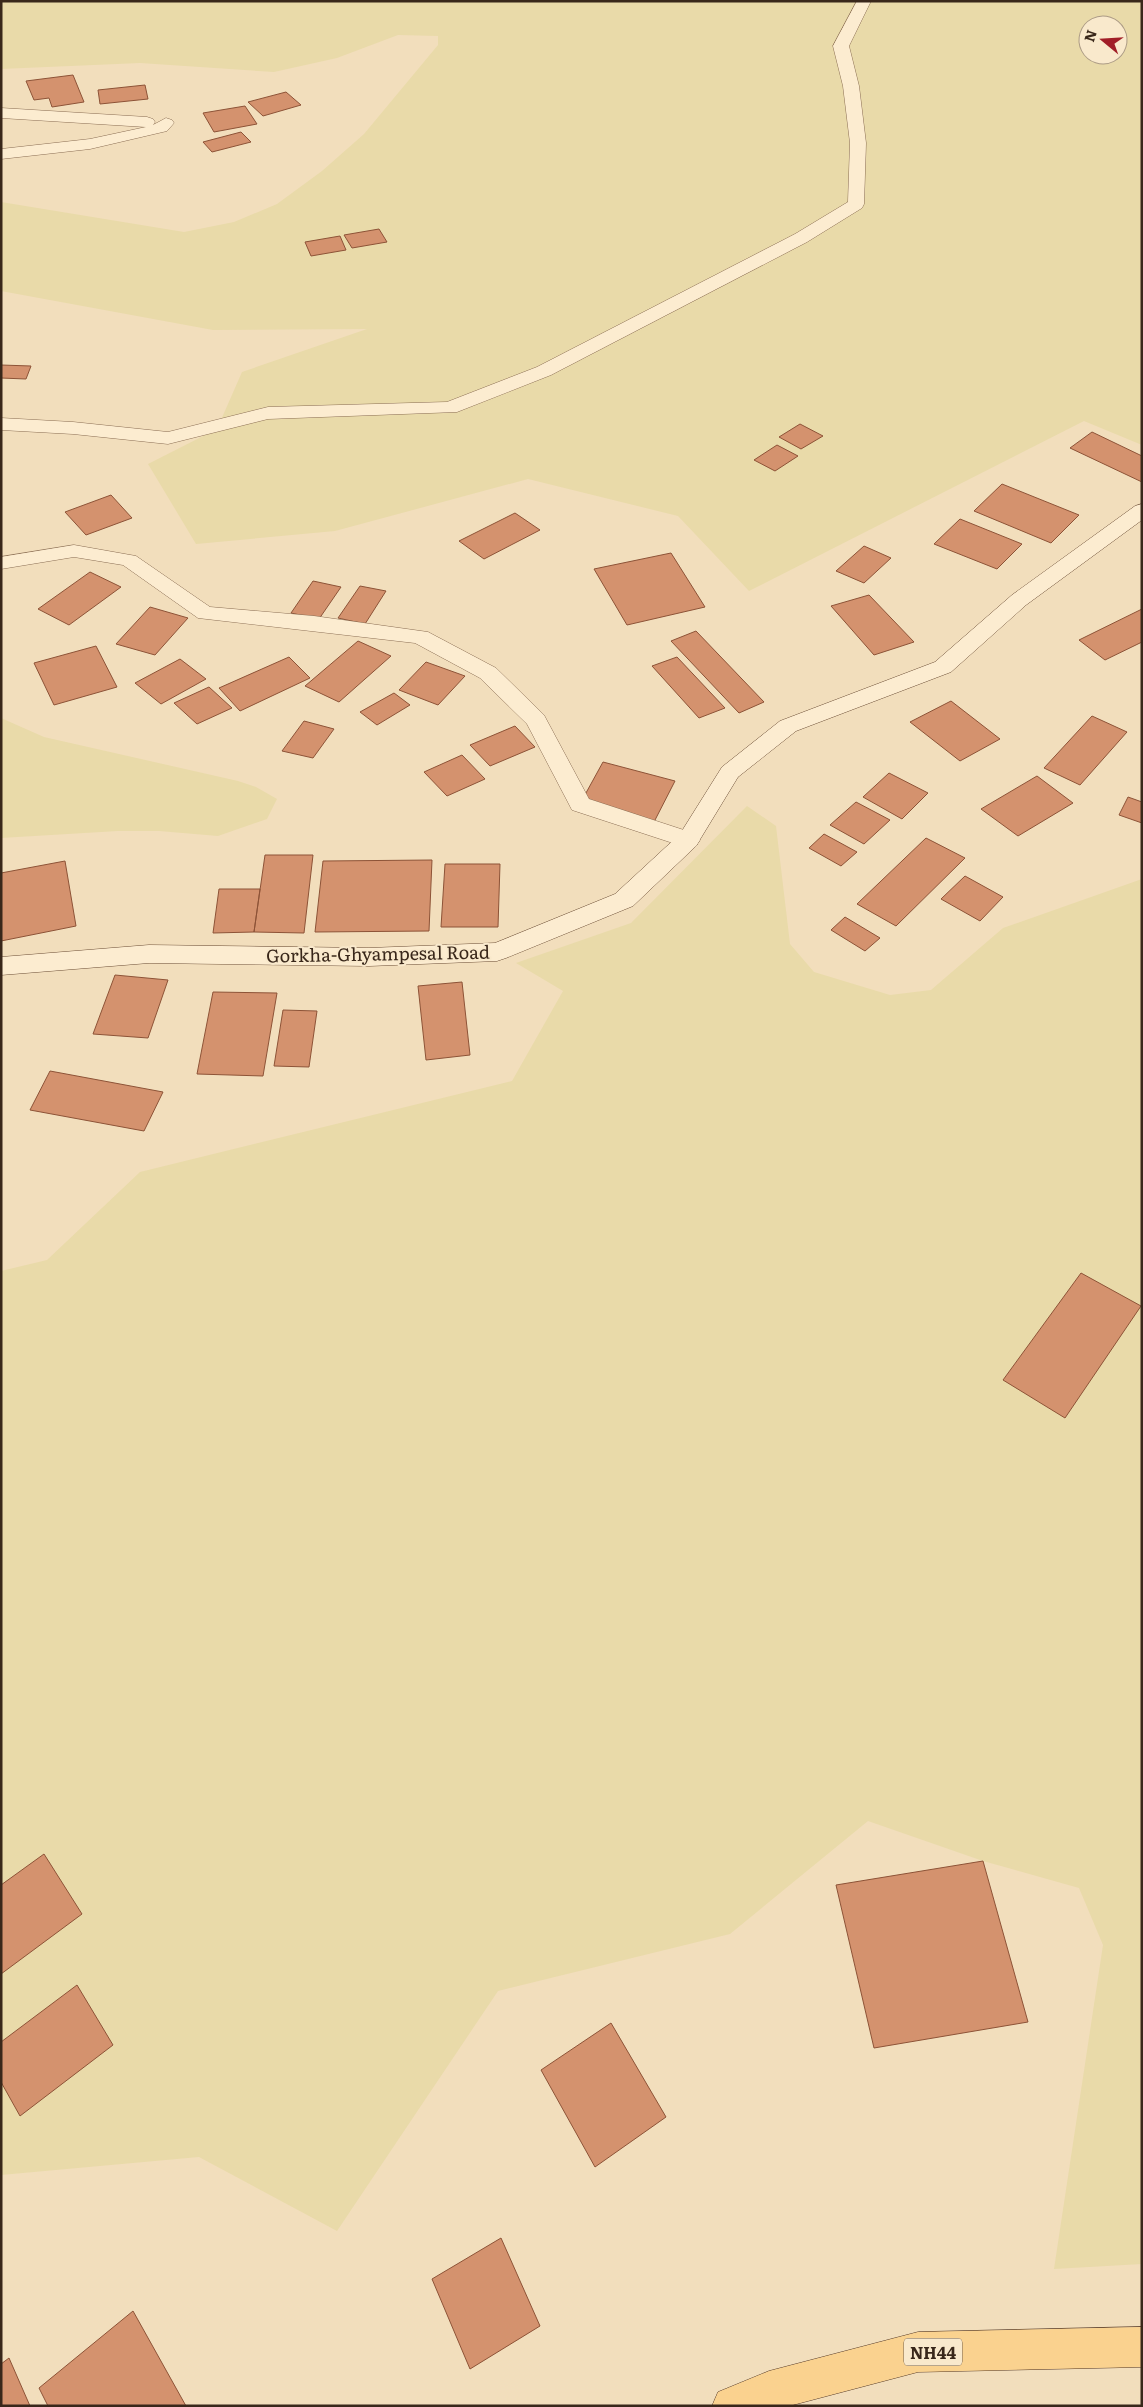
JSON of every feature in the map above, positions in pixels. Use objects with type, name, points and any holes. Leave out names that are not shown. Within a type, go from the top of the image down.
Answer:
[{"type":"main road","name":"NH44","points":[[732,2406],[769,2392],[918,2352],[1142,2347]]},
{"type":"street","points":[[1,424],[73,428],[168,438],[268,413],[450,408],[544,371],[801,238],[856,204],[858,143],[851,86],[841,46],[864,1]]},
{"type":"street","points":[[1,113],[34,113],[91,120],[166,123],[161,128],[90,144],[14,151],[1,154]]},
{"type":"street","name":"Gorkha-Ghyampesal Road","points":[[1,966],[149,954],[369,957],[497,952],[624,900],[688,840],[730,772],[788,726],[943,667],[1019,600],[1142,510]]},
{"type":"street","points":[[1,563],[74,551],[129,560],[205,613],[314,623],[420,637],[488,673],[536,720],[580,804],[688,840]]},
{"type":"shaded area","points":[[1,1],[1142,1],[1142,445],[1084,421],[749,591],[678,516],[528,479],[335,531],[196,544],[148,464],[217,429],[242,372],[367,329],[213,330],[1,291],[1,202],[184,232],[234,222],[277,204],[322,171],[364,134],[438,45],[438,36],[398,35],[337,58],[274,72],[140,63],[1,69]]},
{"type":"shaded area","points":[[1,718],[44,737],[238,781],[256,787],[277,799],[267,819],[218,836],[159,831],[118,831],[1,838]]},
{"type":"shaded area","points":[[747,806],[776,826],[790,944],[814,972],[890,995],[931,990],[1003,928],[1142,879],[1142,2264],[1054,2269],[1103,1945],[1079,1888],[983,1861],[868,1821],[730,1934],[498,1991],[337,2231],[199,2157],[1,2175],[1,1271],[47,1260],[140,1172],[512,1081],[563,991],[516,963],[631,923]]},
{"type":"building","points":[[73,75],[84,102],[52,107],[49,98],[34,100],[26,81]]},
{"type":"building","points":[[145,85],[148,99],[100,104],[98,90]]},
{"type":"building","points":[[286,92],[301,105],[263,116],[248,102]]},
{"type":"building","points":[[245,106],[257,124],[214,132],[203,113]]},
{"type":"building","points":[[241,132],[251,142],[212,152],[203,142]]},
{"type":"building","points":[[379,229],[387,242],[352,248],[344,235]]},
{"type":"building","points":[[340,236],[346,250],[311,256],[305,242]]},
{"type":"building","points":[[1,365],[31,366],[26,379],[1,378]]},
{"type":"building","points":[[800,424],[823,436],[801,449],[779,437]]},
{"type":"building","points":[[1092,432],[1142,456],[1142,482],[1070,448]]},
{"type":"building","points":[[777,445],[798,456],[775,471],[754,460]]},
{"type":"building","points":[[1002,484],[1079,515],[1051,543],[974,511]]},
{"type":"building","points":[[111,495],[132,518],[86,535],[65,512]]},
{"type":"building","points":[[515,513],[540,530],[484,559],[459,541]]},
{"type":"building","points":[[960,519],[1022,544],[997,569],[934,544]]},
{"type":"building","points":[[864,546],[891,558],[864,583],[836,571]]},
{"type":"building","points":[[671,553],[705,607],[627,625],[594,569]]},
{"type":"building","points":[[90,572],[121,587],[69,625],[38,609]]},
{"type":"building","points":[[313,581],[341,587],[319,619],[291,613]]},
{"type":"building","points":[[360,586],[386,591],[365,624],[338,618]]},
{"type":"building","points":[[869,595],[914,642],[874,655],[831,606]]},
{"type":"building","points":[[150,607],[188,618],[155,655],[116,644]]},
{"type":"building","points":[[1142,609],[1142,642],[1105,660],[1079,640]]},
{"type":"building","points":[[696,631],[764,702],[739,713],[671,641]]},
{"type":"building","points":[[358,641],[391,656],[339,702],[305,686]]},
{"type":"building","points":[[96,646],[117,687],[54,705],[34,663]]},
{"type":"building","points":[[289,657],[310,678],[240,711],[219,688]]},
{"type":"building","points":[[677,657],[725,708],[699,718],[652,666]]},
{"type":"building","points":[[180,659],[206,679],[161,704],[135,683]]},
{"type":"building","points":[[426,662],[465,676],[438,705],[399,690]]},
{"type":"building","points":[[209,687],[232,708],[197,724],[174,703]]},
{"type":"building","points":[[394,693],[410,705],[377,725],[360,712]]},
{"type":"building","points":[[951,701],[1000,739],[960,761],[910,722]]},
{"type":"building","points":[[1092,716],[1127,732],[1080,785],[1044,768]]},
{"type":"building","points":[[304,721],[334,729],[313,758],[282,751]]},
{"type":"building","points":[[515,726],[535,747],[490,766],[470,745]]},
{"type":"building","points":[[462,755],[485,779],[447,796],[424,772]]},
{"type":"building","points":[[603,762],[675,781],[654,822],[581,802]]},
{"type":"building","points":[[889,773],[928,793],[902,819],[863,797]]},
{"type":"building","points":[[1037,776],[1073,803],[1018,836],[981,809]]},
{"type":"building","points":[[1128,797],[1142,802],[1142,823],[1119,815]]},
{"type":"building","points":[[856,802],[890,820],[864,844],[830,825]]},
{"type":"building","points":[[824,834],[857,852],[841,866],[809,848]]},
{"type":"building","points":[[926,838],[965,858],[896,926],[857,904]]},
{"type":"building","points":[[265,855],[313,855],[304,933],[254,932]]},
{"type":"building","points":[[432,860],[429,931],[315,932],[323,861]]},
{"type":"building","points":[[65,861],[76,926],[1,941],[1,873]]},
{"type":"building","points":[[445,864],[500,864],[498,927],[441,927]]},
{"type":"building","points":[[965,876],[1003,897],[980,921],[941,899]]},
{"type":"building","points":[[219,889],[260,889],[254,932],[213,933]]},
{"type":"building","points":[[845,917],[880,938],[865,951],[831,930]]},
{"type":"building","points":[[115,975],[168,980],[148,1038],[93,1034]]},
{"type":"building","points":[[462,982],[470,1055],[426,1060],[418,986]]},
{"type":"building","points":[[213,992],[277,993],[263,1076],[197,1074]]},
{"type":"building","points":[[283,1010],[317,1011],[309,1067],[274,1066]]},
{"type":"building","points":[[50,1071],[163,1092],[144,1131],[30,1110]]},
{"type":"building","points":[[1081,1273],[1141,1306],[1065,1418],[1003,1380]]},
{"type":"building","points":[[44,1854],[82,1914],[1,1974],[1,1885]]},
{"type":"building","points":[[983,1861],[1028,2022],[874,2048],[836,1885]]},
{"type":"building","points":[[77,1985],[113,2045],[20,2116],[1,2082],[1,2042]]},
{"type":"building","points":[[611,2023],[666,2117],[595,2167],[541,2070]]},
{"type":"building","points":[[501,2238],[540,2326],[470,2369],[432,2279]]},
{"type":"building","points":[[133,2311],[186,2406],[48,2406],[39,2388]]},
{"type":"building","points":[[9,2358],[30,2406],[1,2406],[1,2364]]}]
